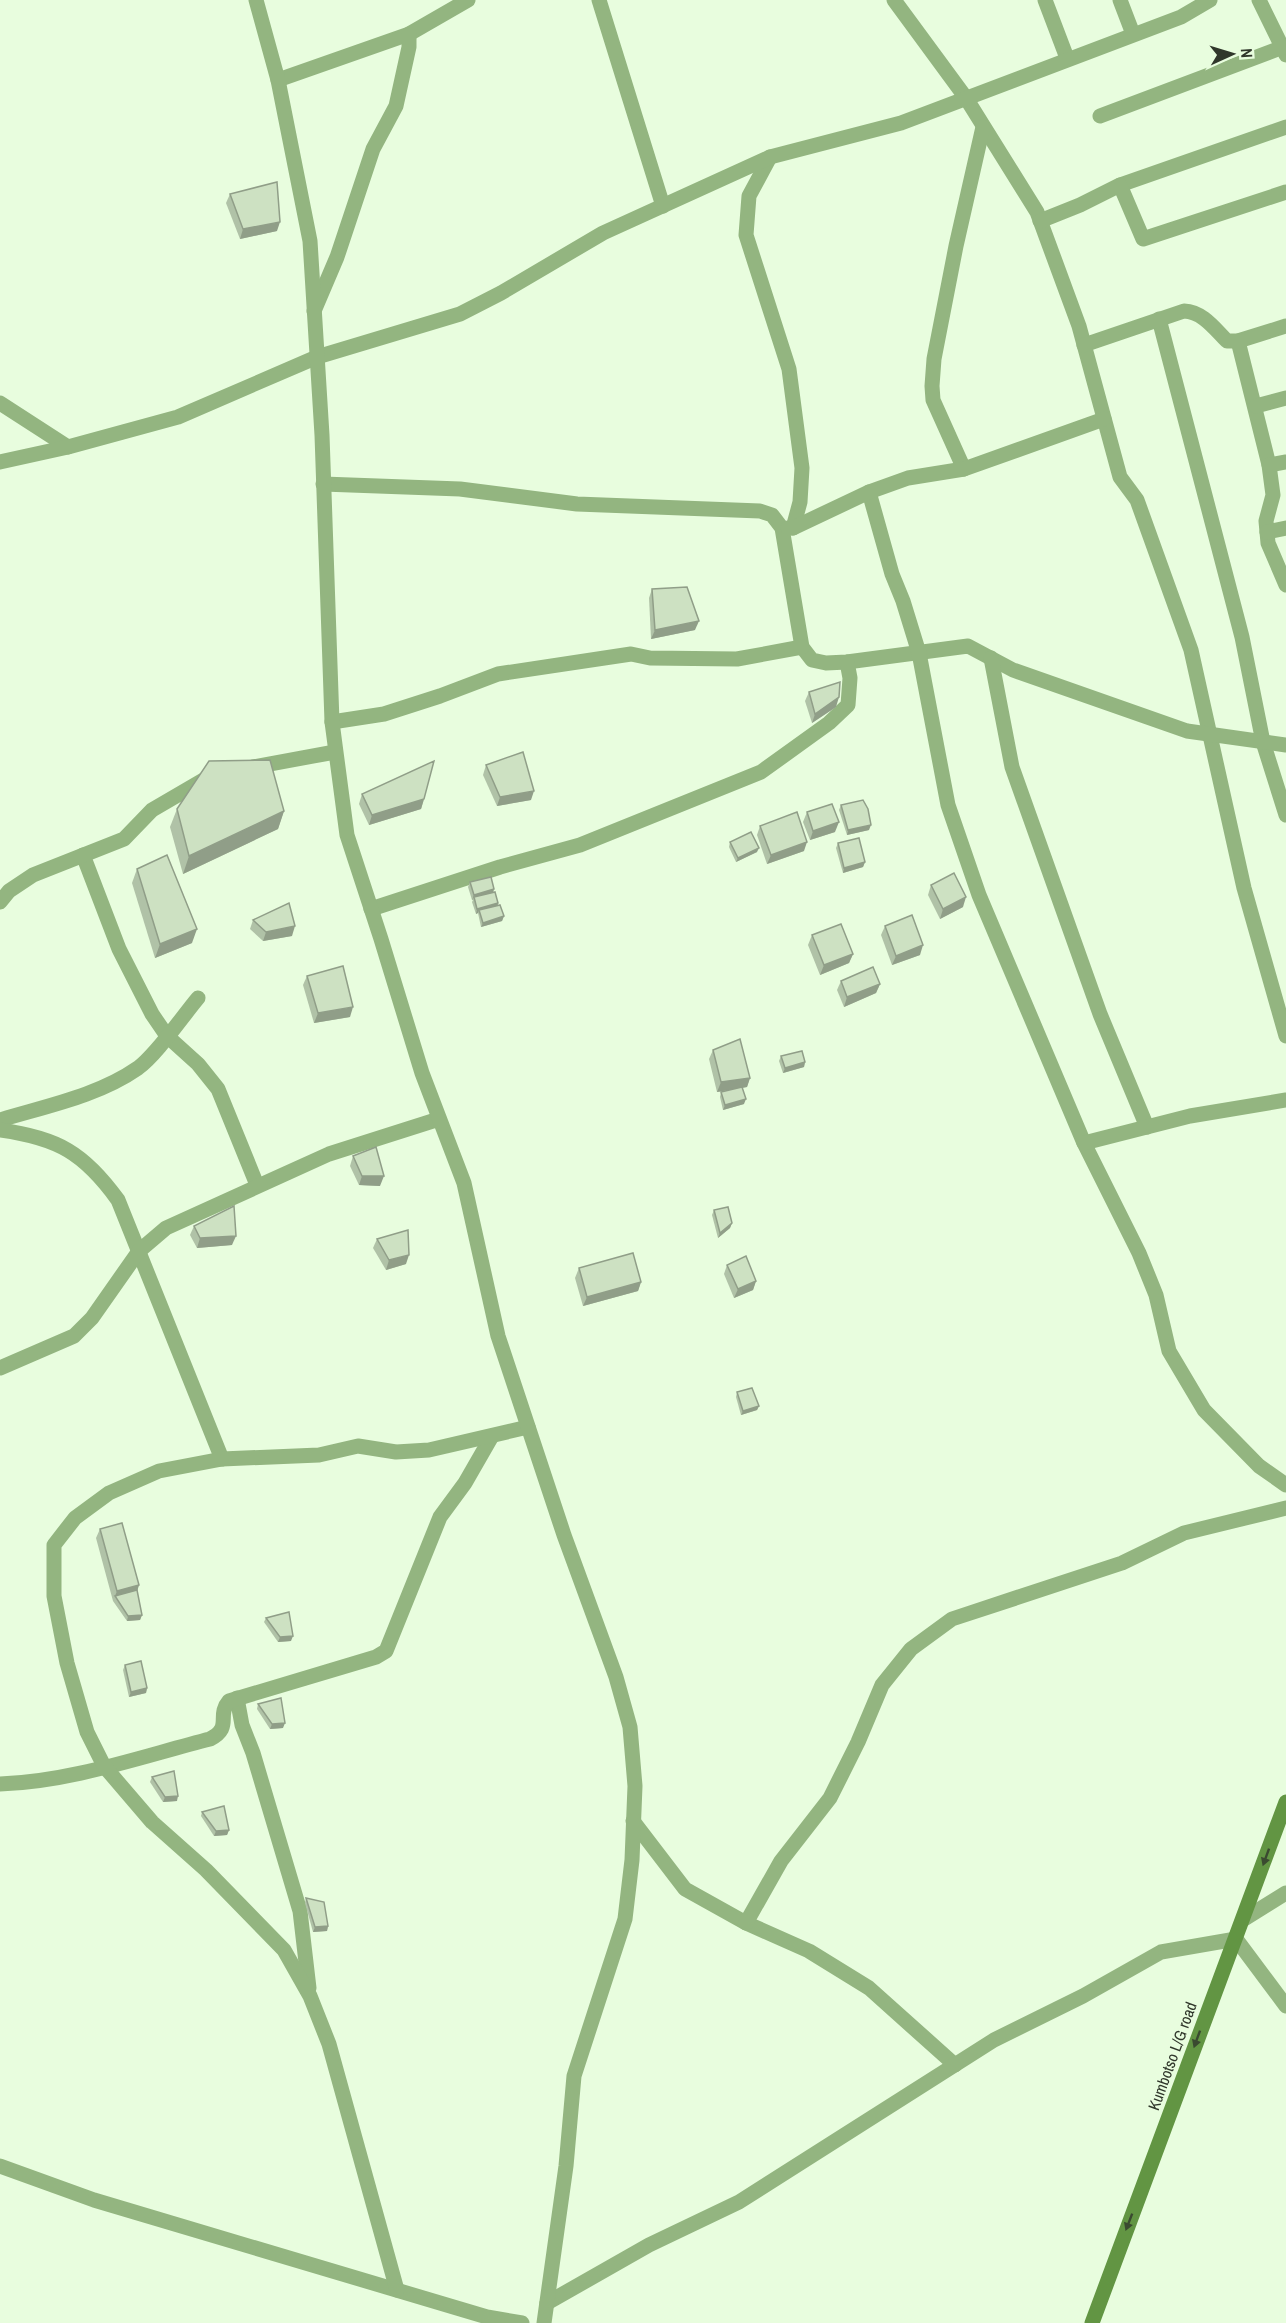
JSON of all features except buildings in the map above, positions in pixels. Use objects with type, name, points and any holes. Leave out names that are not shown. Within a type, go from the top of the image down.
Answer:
[{"type":"main road","name":"Kumbotso L/G road","points":[[1092,2323],[1286,1802]]},
{"type":"street","points":[[256,0],[278,80],[309,241],[317,357],[332,723],[347,835],[422,1073],[464,1183],[498,1336],[564,1535],[616,1677],[630,1727],[634,1786],[632,1860],[625,1919],[574,2076],[566,2166],[544,2323]]},
{"type":"street","points":[[278,80],[409,34],[468,0]]},
{"type":"street","points":[[599,0],[663,206]]},
{"type":"street","points":[[894,0],[966,98],[1037,212],[1084,345],[1120,477],[1137,500],[1191,650],[1244,888],[1286,1036]]},
{"type":"street","points":[[1045,0],[1067,58]]},
{"type":"street","points":[[1120,0],[1133,34]]},
{"type":"street","points":[[0,462],[68,447],[178,417],[317,357],[460,314],[501,293],[603,233],[770,158],[901,123],[1181,16],[1210,0]]},
{"type":"street","points":[[1100,116],[1285,51],[1279,22],[1259,0]]},
{"type":"street","points":[[314,311],[337,257],[373,149],[396,106],[409,47],[409,34]]},
{"type":"street","points":[[963,470],[933,400],[932,386],[934,359],[956,246],[983,127]]},
{"type":"street","points":[[1040,221],[1080,205],[1120,185],[1286,127]]},
{"type":"street","points":[[770,158],[749,196],[746,235],[789,369],[793,390],[802,468],[800,502],[788,528],[802,647],[812,660],[826,663],[847,662],[968,646],[1013,670],[1176,728],[1286,745]]},
{"type":"street","points":[[1120,185],[1143,239],[1286,192]]},
{"type":"street","points":[[1084,345],[1184,311],[1195,312],[1227,341],[1238,341],[1286,326]]},
{"type":"street","points":[[1159,320],[1242,637],[1263,742],[1286,815]]},
{"type":"street","points":[[1238,341],[1256,406],[1274,495],[1266,521],[1268,543],[1286,585]]},
{"type":"street","points":[[1256,406],[1286,398]]},
{"type":"street","points":[[0,403],[68,447]]},
{"type":"street","points":[[788,528],[869,492],[908,478],[963,470],[1104,419]]},
{"type":"street","points":[[1269,465],[1286,462]]},
{"type":"street","points":[[323,483],[460,489],[577,504],[760,511],[772,515],[788,528]]},
{"type":"street","points":[[869,492],[892,574],[919,653],[948,806],[979,895],[1084,1143],[1139,1253],[1156,1294],[1169,1351],[1204,1410],[1259,1467],[1286,1485]]},
{"type":"street","points":[[1267,532],[1286,528]]},
{"type":"street","points":[[332,723],[384,714],[498,674],[631,654],[650,658],[737,659],[802,647]]},
{"type":"street","points":[[992,658],[1012,767],[1100,1014],[1147,1127]]},
{"type":"street","points":[[371,909],[500,867],[580,845],[761,772],[830,723],[848,705],[850,678],[847,662]]},
{"type":"street","points":[[0,902],[9,891],[33,875],[124,838],[152,810],[216,773],[335,752]]},
{"type":"street","points":[[83,855],[119,949],[152,1014],[167,1036],[198,1064],[218,1089],[257,1185]]},
{"type":"street","points":[[0,1119],[90,1093],[139,1067],[198,998]]},
{"type":"street","points":[[1084,1143],[1190,1116],[1286,1100]]},
{"type":"street","points":[[0,1368],[74,1336],[92,1318],[139,1251],[166,1228],[329,1154],[439,1119]]},
{"type":"street","points":[[0,1130],[16,1132],[63,1146],[81,1157],[101,1176],[118,1200],[222,1459]]},
{"type":"street","points":[[397,2290],[329,2044],[310,1996],[284,1950],[206,1870],[152,1822],[104,1766],[87,1732],[66,1664],[54,1596],[54,1545],[75,1518],[109,1493],[159,1471],[222,1459],[319,1455],[358,1446],[396,1452],[429,1450],[528,1427]]},
{"type":"street","points":[[0,1784],[27,1783],[210,1739],[221,1734],[226,1705],[237,1698],[376,1657],[386,1651],[440,1517],[465,1483],[492,1436]]},
{"type":"street","points":[[746,1923],[781,1861],[830,1798],[858,1742],[882,1685],[911,1649],[930,1634],[952,1619],[1122,1563],[1184,1533],[1286,1508]]},
{"type":"street","points":[[237,1698],[242,1725],[253,1753],[300,1911],[310,1996]]},
{"type":"street","points":[[633,1821],[685,1889],[746,1923],[809,1950],[869,1988],[955,2065]]},
{"type":"street","points":[[1244,1919],[1286,1893]]},
{"type":"street","points":[[547,2303],[649,2246],[739,2202],[994,2040],[1083,1996],[1161,1952],[1236,1939],[1286,2006]]},
{"type":"street","points":[[2,2170],[94,2200],[487,2317],[522,2323]]}]
